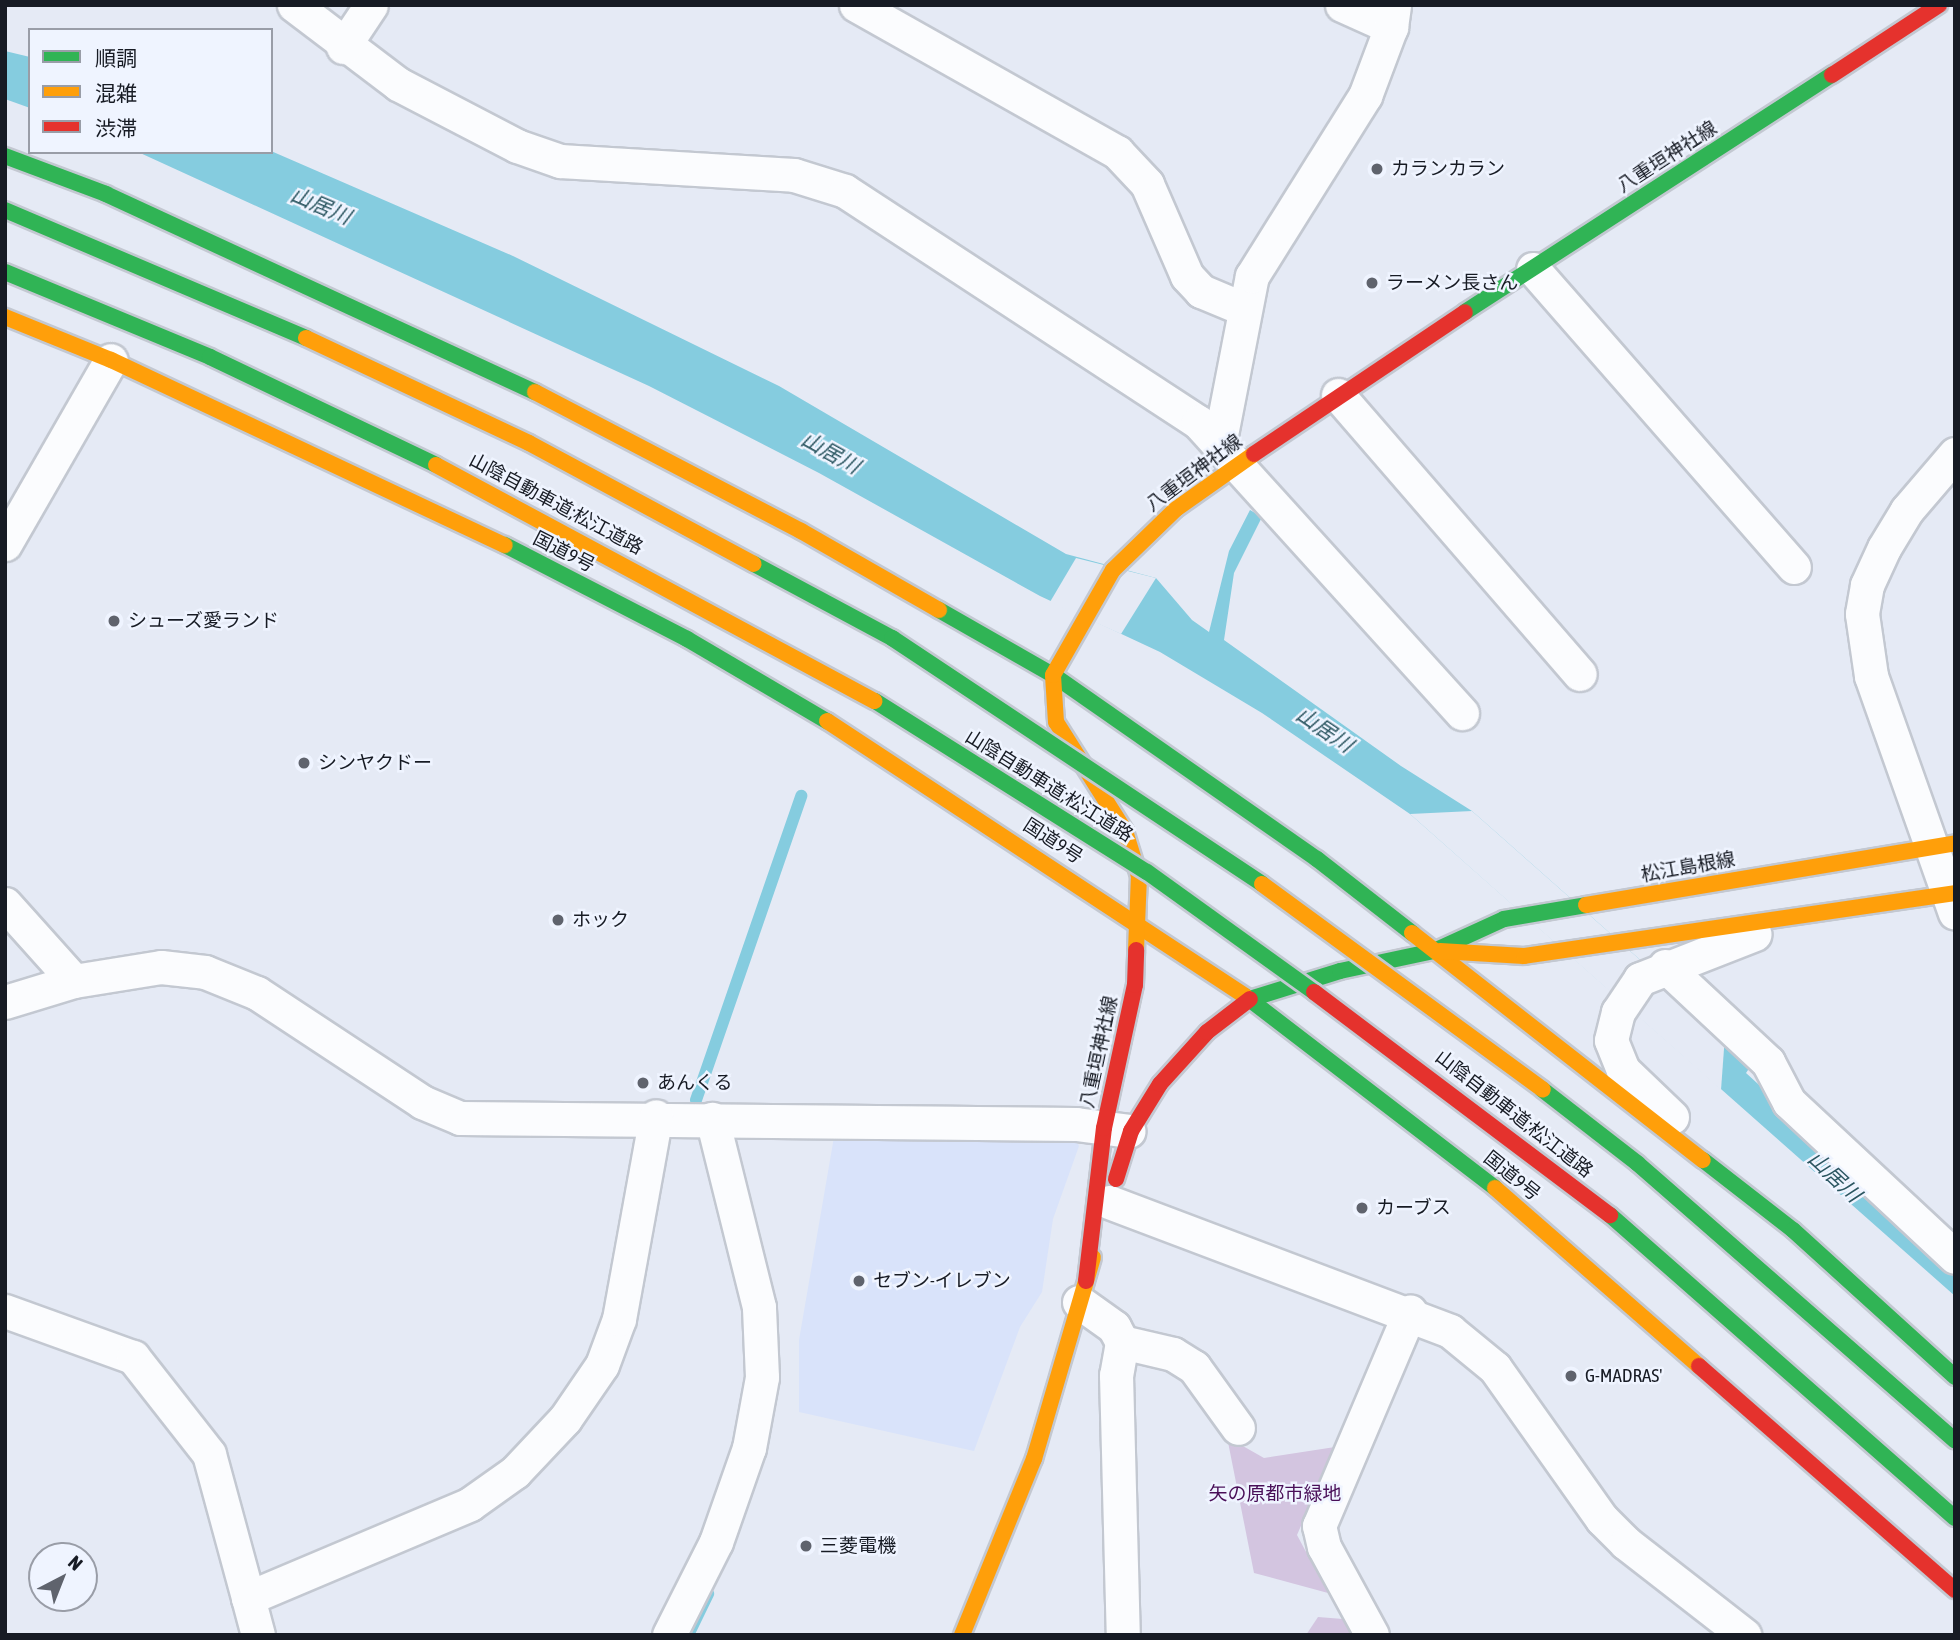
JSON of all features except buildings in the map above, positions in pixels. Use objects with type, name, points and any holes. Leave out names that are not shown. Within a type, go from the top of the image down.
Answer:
[{"type":"main road","name":"八重垣神社線","points":[[962,1635],[1034,1459],[1109,1202],[1135,985],[1140,923],[1139,876],[1125,831],[1056,722],[1053,675],[1079,624],[1113,570],[1228,455],[1338,395],[1939,5]]},
{"type":"main road","points":[[5,156],[106,194],[545,397],[801,531],[1053,675],[1317,859],[1793,1230],[1955,1377]]},
{"type":"main road","name":"山陰自動車道;松江道路","points":[[5,210],[238,306],[529,443],[891,638],[1184,828],[1458,1023],[1637,1163],[1955,1440]]},
{"type":"main road","name":"山陰自動車道;松江道路","points":[[5,272],[210,357],[499,495],[860,692],[1147,872],[1421,1069],[1601,1208],[1955,1518]]},
{"type":"main road","name":"国道9号","points":[[5,317],[111,360],[478,531],[687,639],[845,731],[1140,923],[1250,999],[1505,1196],[1955,1590]]},
{"type":"main road","name":"松江島根線","points":[[1250,999],[1340,971],[1434,951],[1504,919],[1944,845]]},
{"type":"main road","name":"松江島根線","points":[[1434,951],[1524,956],[1814,915],[1952,900]]},
{"type":"main road","name":"八重垣神社線","points":[[1083,1292],[1118,1129],[1207,1032],[1250,999]]},
{"type":"street","points":[[294,5],[343,47],[458,116],[517,146],[560,161],[794,175],[845,191],[1198,422],[1462,713]]},
{"type":"street","points":[[343,47],[371,5]]},
{"type":"street","points":[[856,5],[1117,152],[1147,184],[1187,276],[1201,291],[1244,309]]},
{"type":"street","points":[[1228,455],[1244,309],[1260,260],[1366,96],[1392,16],[1342,5]]},
{"type":"street","points":[[1533,269],[1794,566]]},
{"type":"street","points":[[5,544],[111,360]]},
{"type":"street","points":[[1338,395],[1580,674]]},
{"type":"street","points":[[1952,900],[1944,845],[1871,676],[1862,614],[1867,585],[1884,548],[1907,510],[1955,454]]},
{"type":"street","points":[[5,904],[74,981]]},
{"type":"street","points":[[1793,1230],[1623,1070],[1611,1040],[1618,1012],[1640,979],[1665,966],[1814,915]]},
{"type":"street","points":[[1665,966],[1768,1062],[1788,1102],[1955,1257]]},
{"type":"street","points":[[5,1002],[74,981],[161,967],[205,972],[257,993],[422,1102],[460,1118],[656,1116],[1048,1123],[1118,1129]]},
{"type":"street","points":[[248,1598],[470,1503],[515,1472],[565,1419],[602,1365],[619,1319],[656,1116]]},
{"type":"street","points":[[669,1635],[716,1542],[749,1448],[762,1377],[759,1307],[712,1119]]},
{"type":"street","points":[[1109,1202],[1410,1312],[1450,1331],[1495,1368],[1602,1519],[1626,1543],[1744,1635]]},
{"type":"street","points":[[1083,1292],[1114,1327],[1122,1342],[1116,1375],[1123,1635]]},
{"type":"street","points":[[5,1311],[133,1357],[209,1454],[258,1635]]},
{"type":"street","points":[[1372,1635],[1324,1547],[1319,1526],[1410,1312]]},
{"type":"street","points":[[1122,1342],[1173,1354],[1194,1367],[1238,1428]]},
{"type":"shaded area","points":[[834,1137],[1076,1140],[1079,1146],[1053,1219],[1042,1292],[1020,1327],[974,1451],[799,1412],[799,1340]]},
{"type":"green space","name":"矢の原都市緑地","points":[[1227,1437],[1264,1458],[1335,1447],[1297,1535],[1328,1593],[1254,1573]]},
{"type":"green space","points":[[1318,1617],[1343,1619],[1351,1635],[1306,1635]]},
{"type":"water","points":[[5,51],[28,57],[28,107],[5,99]]},
{"type":"water","name":"山居川","points":[[273,152],[513,256],[779,386],[1066,554],[1156,578],[1192,620],[1209,632],[1229,551],[1250,510],[1262,517],[1234,573],[1224,640],[1401,766],[1472,811],[1754,1061],[1746,1073],[1955,1263],[1955,1296],[1410,814],[1262,713],[1160,652],[1040,596],[819,473],[649,386],[142,154],[273,154]]},
{"type":"pier","points":[[1076,558],[1156,578],[1121,634],[1050,602]]},
{"type":"pier","points":[[1472,811],[1725,1035],[1721,1090],[1410,814]]},
{"type":"waterway","points":[[696,1100],[801,796]]},
{"type":"waterway","points":[[688,1635],[708,1594]]},
{"type":"traffic: fast","points":[[1465,312],[1832,75]]},
{"type":"traffic: fast","points":[[5,156],[106,194],[535,392]]},
{"type":"traffic: fast","points":[[5,210],[306,338]]},
{"type":"traffic: fast","points":[[5,272],[210,357],[436,465]]},
{"type":"traffic: fast","points":[[505,545],[687,639],[827,721]]},
{"type":"traffic: fast","points":[[754,564],[892,638],[1262,884]]},
{"type":"traffic: fast","points":[[939,610],[1053,675],[1317,859],[1412,933]]},
{"type":"traffic: fast","points":[[875,701],[1147,872],[1314,992]]},
{"type":"traffic: fast","points":[[1250,999],[1340,971],[1434,951],[1504,919],[1586,905]]},
{"type":"traffic: fast","points":[[1245,996],[1495,1188]]},
{"type":"traffic: fast","points":[[1543,1090],[1637,1163],[1955,1440]]},
{"type":"traffic: fast","points":[[1703,1160],[1793,1230],[1955,1377]]},
{"type":"traffic: fast","points":[[1610,1215],[1955,1518]]},
{"type":"traffic: slow","points":[[5,317],[111,360],[505,545]]},
{"type":"traffic: slow","points":[[306,338],[529,443],[754,564]]},
{"type":"traffic: slow","points":[[535,392],[801,531],[939,610]]},
{"type":"traffic: slow","points":[[1136,950],[1139,876],[1125,831],[1056,722],[1053,675],[1113,570],[1176,509],[1254,454]]},
{"type":"traffic: slow","points":[[436,465],[875,701]]},
{"type":"traffic: slow","points":[[827,721],[1245,996]]},
{"type":"traffic: slow","points":[[1586,905],[1955,843]]},
{"type":"traffic: slow","points":[[1262,884],[1543,1090]]},
{"type":"traffic: slow","points":[[1440,951],[1524,956],[1955,893]]},
{"type":"traffic: slow","points":[[1412,933],[1703,1160]]},
{"type":"traffic: slow","points":[[1495,1188],[1699,1366]]},
{"type":"traffic: slow","points":[[962,1635],[1034,1459],[1093,1257]]},
{"type":"traffic: jam","points":[[1832,75],[1939,5]]},
{"type":"traffic: jam","points":[[1254,454],[1465,312]]},
{"type":"traffic: jam","points":[[1086,1281],[1104,1128],[1135,985],[1136,950]]},
{"type":"traffic: jam","points":[[1314,992],[1610,1215]]},
{"type":"traffic: jam","points":[[1116,1179],[1131,1131],[1160,1084],[1207,1032],[1250,999]]},
{"type":"traffic: jam","points":[[1699,1366],[1955,1590]]},
{"type":"place","name":"カランカラン","points":[[1377,169]]},
{"type":"place","name":"ラーメン長さん","points":[[1372,283]]},
{"type":"place","name":"シューズ愛ランド","points":[[114,621]]},
{"type":"place","name":"シンヤクドー","points":[[304,763]]},
{"type":"place","name":"ホック","points":[[558,920]]},
{"type":"place","name":"あんくる","points":[[643,1083]]},
{"type":"place","name":"カーブス","points":[[1362,1208]]},
{"type":"place","name":"セブン-イレブン","points":[[859,1281]]},
{"type":"place","name":"G-MADRAS'","points":[[1571,1376]]},
{"type":"place","name":"三菱電機","points":[[806,1546]]}]
